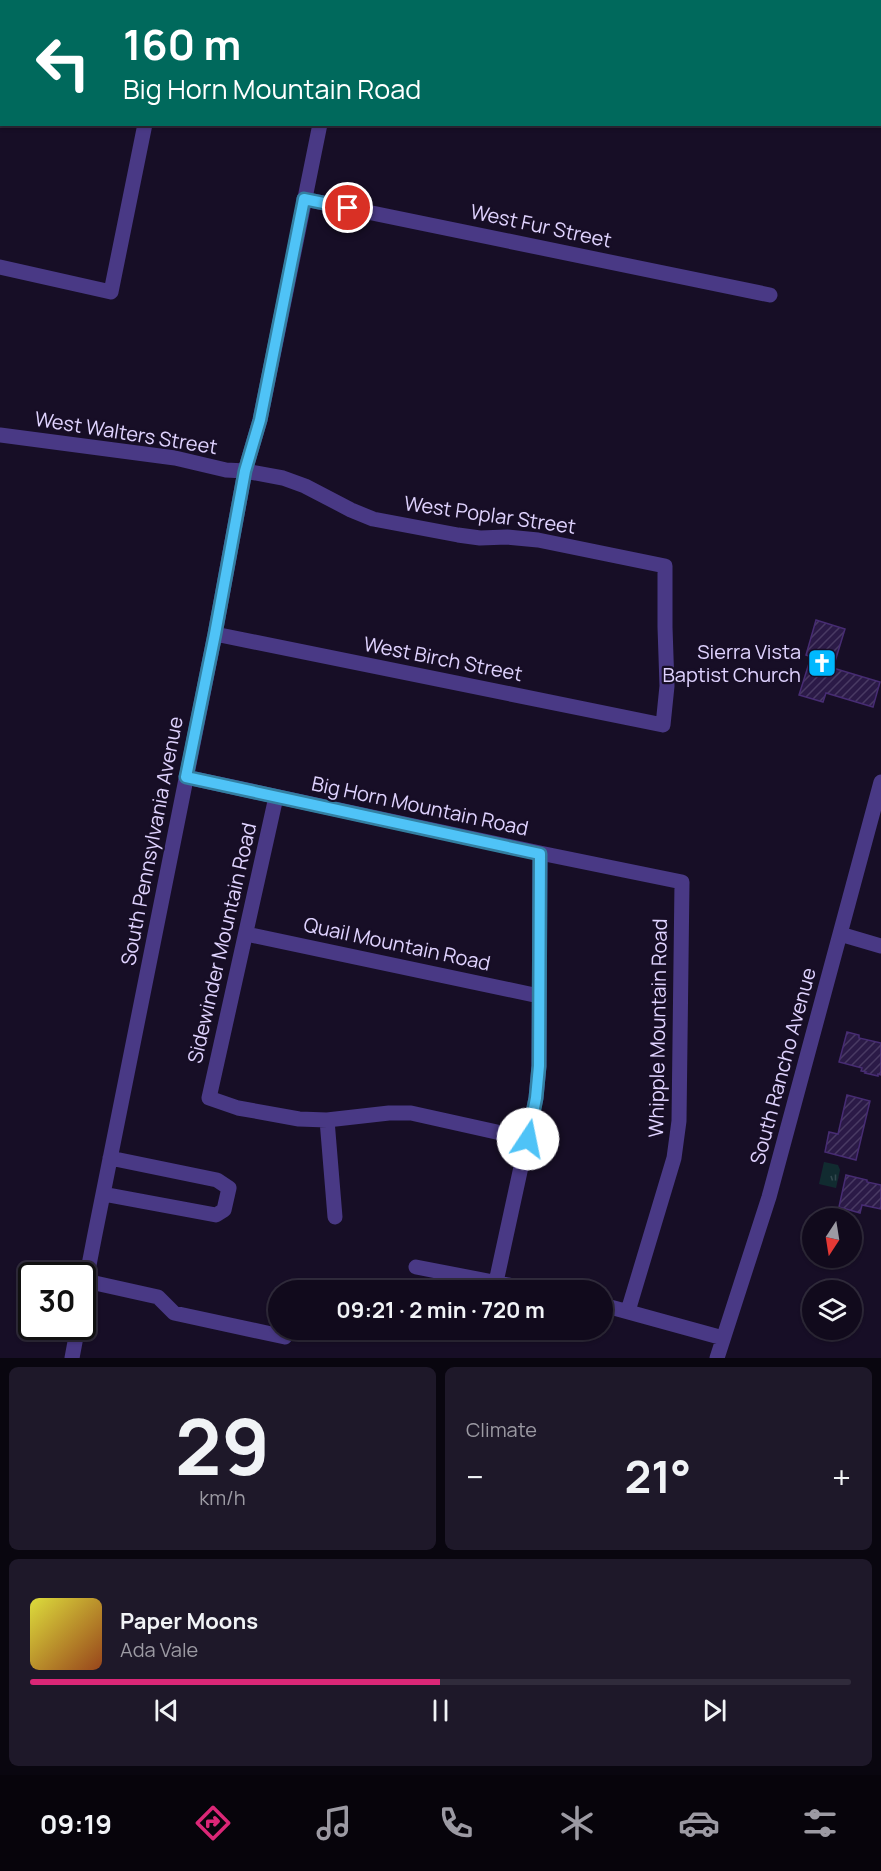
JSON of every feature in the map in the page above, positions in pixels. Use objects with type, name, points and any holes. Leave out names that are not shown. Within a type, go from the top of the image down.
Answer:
[{"type":"street","points":[[0,267],[111,292],[145,126]]},
{"type":"street","name":"South Pennsylvania Avenue","points":[[90,1262],[215,634],[245,471],[260,420],[321,126]]},
{"type":"street","name":"West Fur Street","points":[[304,199],[770,295]]},
{"type":"street","name":"West Walters Street","points":[[0,435],[175,458],[226,470],[245,471]]},
{"type":"street","name":"West Poplar Street","points":[[245,471],[283,478],[305,486],[351,510],[384,521],[458,536],[538,540],[665,566],[667,686],[663,725]]},
{"type":"street","name":"West Birch Street","points":[[215,634],[663,725]]},
{"type":"street","name":"Big Horn Mountain Road","points":[[186,777],[540,854],[539,1066],[536,1098],[496,1280]]},
{"type":"street","name":"South Rancho Avenue","points":[[717,1358],[769,1197],[881,782]]},
{"type":"street","name":"Sidewinder Mountain Road","points":[[276,797],[209,1098],[238,1108],[263,1113],[299,1119],[327,1120]]},
{"type":"street","name":"Whipple Mountain Road","points":[[540,854],[682,882],[677,1138],[674,1158],[628,1311]]},
{"type":"street","name":"Quail Mountain Road","points":[[246,934],[539,996]]},
{"type":"street","points":[[840,934],[881,946]]},
{"type":"street","points":[[335,1217],[327,1120],[389,1113],[411,1113],[528,1139]]},
{"type":"street","points":[[103,1194],[216,1215],[224,1210],[229,1188],[217,1180],[110,1158]]},
{"type":"street","points":[[416,1267],[485,1280]]},
{"type":"street","points":[[96,1283],[158,1297],[174,1314],[268,1333]]},
{"type":"street","points":[[613,1307],[723,1338]]},
{"type":"street","points":[[72,1358],[75,1340]]},
{"type":"green space","points":[[824,1162],[838,1165],[840,1170],[836,1188],[819,1184]]},
{"type":"building","name":"Sierra Vista Baptist Church","points":[[816,620],[845,629],[833,668],[880,682],[873,707],[826,693],[823,702],[799,695],[811,657],[806,655]]},
{"type":"building","points":[[847,1032],[859,1035],[859,1038],[881,1043],[881,1075],[865,1073],[861,1071],[862,1068],[839,1062]]},
{"type":"building","points":[[847,1095],[870,1101],[856,1160],[825,1152],[829,1132],[838,1134]]},
{"type":"building","points":[[846,1175],[881,1185],[881,1209],[862,1205],[861,1208],[839,1207]]},
{"type":"place","name":"Sierra Vista Baptist Church","points":[[822,663]]},
{"type":"route","points":[[348,208],[304,199],[260,420],[245,471],[186,777],[540,854],[539,1066],[536,1098],[528,1139]]}]
